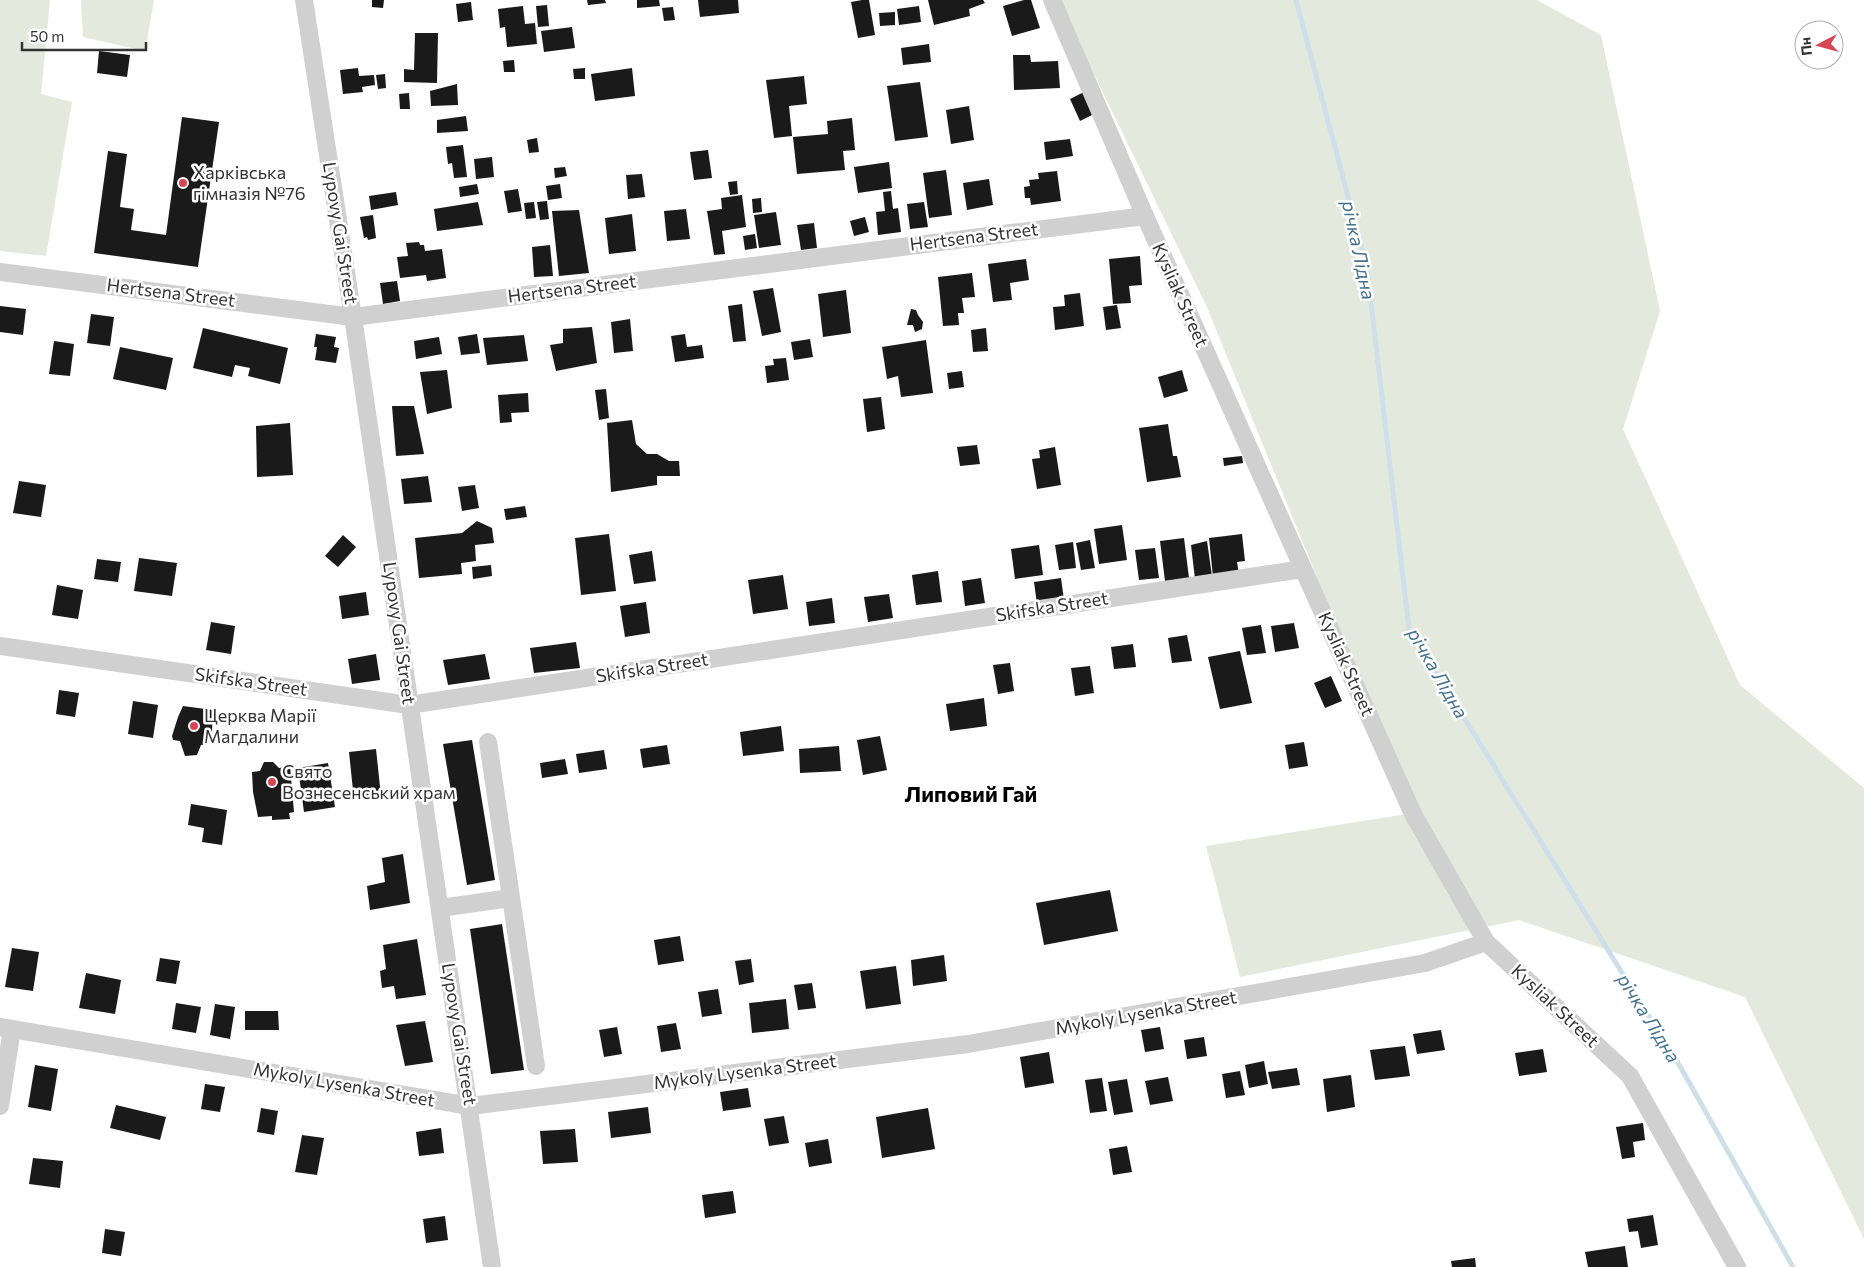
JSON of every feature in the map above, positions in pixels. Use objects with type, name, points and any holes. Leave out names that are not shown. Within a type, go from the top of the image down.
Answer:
[{"type":"street","name":"Lypovy Gai Street","points":[[304,0],[353,317],[409,705],[470,1106],[492,1267]]},
{"type":"street","name":"Kysliak Street","points":[[1052,0],[1145,216],[1413,814],[1486,942],[1630,1076],[1737,1267]]},
{"type":"street","name":"Hertsena Street","points":[[0,272],[353,317],[1145,216]]},
{"type":"street","name":"Skifska Street","points":[[0,646],[409,705],[1303,569]]},
{"type":"street","points":[[488,742],[536,1066]]},
{"type":"street","points":[[440,908],[511,898]]},
{"type":"street","name":"Mykoly Lysenka Street","points":[[6,1028],[470,1106],[968,1044],[1425,963],[1486,942]]},
{"type":"street","points":[[0,1106],[6,1028]]},
{"type":"shaded area","points":[[0,0],[50,0],[41,94],[72,102],[46,256],[0,251]]},
{"type":"shaded area","points":[[81,0],[154,0],[145,51],[83,37]]},
{"type":"shaded area","points":[[1058,0],[1537,0],[1601,35],[1660,311],[1623,429],[1740,685],[1864,788],[1864,1239],[1745,997],[1519,920],[1240,977],[1206,846],[1413,813],[1206,305]]},
{"type":"building","points":[[372,0],[384,0],[383,8],[372,7]]},
{"type":"building","points":[[587,0],[605,0],[606,3],[588,5]]},
{"type":"building","points":[[637,0],[659,0],[660,6],[637,8]]},
{"type":"building","points":[[698,0],[738,0],[739,13],[700,17]]},
{"type":"building","points":[[869,0],[875,35],[858,38],[851,2]]},
{"type":"building","points":[[928,0],[983,0],[985,3],[969,9],[970,16],[934,25]]},
{"type":"building","points":[[1031,0],[1040,28],[1012,36],[1003,6]]},
{"type":"building","points":[[471,2],[473,20],[458,22],[456,4]]},
{"type":"building","points":[[547,5],[549,26],[538,27],[536,6]]},
{"type":"building","points":[[523,6],[525,24],[535,23],[537,44],[507,47],[505,27],[500,28],[498,9]]},
{"type":"building","points":[[919,6],[921,22],[899,25],[897,9]]},
{"type":"building","points":[[673,7],[675,20],[664,21],[662,8]]},
{"type":"building","points":[[895,12],[895,25],[880,26],[879,13]]},
{"type":"building","points":[[572,27],[575,48],[544,52],[541,31]]},
{"type":"building","points":[[415,33],[438,33],[437,83],[404,82],[404,69],[414,70]]},
{"type":"building","points":[[929,44],[931,62],[903,65],[901,48]]},
{"type":"building","points":[[99,51],[130,55],[127,77],[97,73]]},
{"type":"building","points":[[1013,55],[1030,55],[1031,62],[1058,61],[1060,88],[1014,90]]},
{"type":"building","points":[[514,60],[515,72],[504,72],[503,61]]},
{"type":"building","points":[[358,68],[359,76],[374,75],[375,85],[362,87],[363,92],[343,94],[340,70]]},
{"type":"building","points":[[585,68],[585,79],[574,79],[573,69]]},
{"type":"building","points":[[632,68],[635,96],[595,101],[591,74]]},
{"type":"building","points":[[385,74],[386,88],[378,89],[376,75]]},
{"type":"building","points":[[804,76],[807,104],[789,106],[792,136],[774,138],[766,80]]},
{"type":"building","points":[[920,82],[928,137],[895,141],[887,86]]},
{"type":"building","points":[[457,84],[458,105],[431,106],[430,91]]},
{"type":"building","points":[[1086,91],[1096,113],[1080,121],[1070,99]]},
{"type":"building","points":[[409,93],[410,109],[400,109],[399,94]]},
{"type":"building","points":[[969,106],[974,140],[951,144],[946,110]]},
{"type":"building","points":[[466,116],[468,131],[437,133],[437,120]]},
{"type":"building","points":[[182,117],[219,122],[198,267],[94,253],[108,151],[127,154],[120,207],[134,209],[131,230],[166,235]]},
{"type":"building","points":[[852,118],[855,150],[843,151],[845,170],[797,174],[793,137],[828,134],[827,121]]},
{"type":"building","points":[[537,138],[539,152],[529,153],[527,140]]},
{"type":"building","points":[[1070,139],[1073,156],[1046,160],[1044,142]]},
{"type":"building","points":[[463,145],[467,177],[454,178],[452,163],[448,164],[446,147]]},
{"type":"building","points":[[708,150],[712,178],[694,180],[690,152]]},
{"type":"building","points":[[492,157],[494,177],[476,179],[474,159]]},
{"type":"building","points":[[889,162],[892,188],[858,193],[854,167]]},
{"type":"building","points":[[565,167],[567,176],[555,178],[554,168]]},
{"type":"building","points":[[946,170],[952,215],[929,218],[923,173]]},
{"type":"building","points":[[1057,171],[1061,201],[1031,205],[1030,198],[1025,198],[1024,187],[1030,186],[1029,180],[1039,179],[1038,173]]},
{"type":"building","points":[[642,174],[645,197],[628,199],[626,175]]},
{"type":"building","points":[[989,179],[993,205],[967,210],[963,183]]},
{"type":"building","points":[[737,181],[738,194],[730,195],[728,182]]},
{"type":"building","points":[[477,184],[479,194],[460,197],[459,187]]},
{"type":"building","points":[[560,184],[562,198],[548,200],[546,186]]},
{"type":"building","points":[[518,189],[522,211],[508,213],[504,191]]},
{"type":"building","points":[[891,191],[893,209],[898,208],[901,232],[878,235],[876,212],[885,211],[883,192]]},
{"type":"building","points":[[396,192],[398,205],[371,210],[369,196]]},
{"type":"building","points":[[742,195],[746,227],[722,231],[725,254],[714,255],[707,211],[722,209],[721,198]]},
{"type":"building","points":[[761,198],[762,212],[753,213],[752,199]]},
{"type":"building","points":[[547,201],[549,219],[540,220],[537,202]]},
{"type":"building","points":[[478,202],[483,225],[437,231],[434,209]]},
{"type":"building","points":[[534,202],[536,218],[526,219],[524,203]]},
{"type":"building","points":[[924,202],[928,227],[910,229],[907,204]]},
{"type":"building","points":[[686,209],[690,239],[667,241],[664,211]]},
{"type":"building","points":[[579,210],[589,273],[559,276],[552,211]]},
{"type":"building","points":[[776,212],[781,245],[759,248],[754,215]]},
{"type":"building","points":[[632,214],[636,251],[609,254],[605,218]]},
{"type":"building","points":[[373,215],[376,238],[368,240],[367,237],[364,238],[360,217]]},
{"type":"building","points":[[865,217],[869,232],[854,236],[850,221]]},
{"type":"building","points":[[814,223],[817,248],[801,250],[797,225]]},
{"type":"building","points":[[755,234],[757,248],[745,250],[743,236]]},
{"type":"building","points":[[419,242],[420,245],[424,245],[425,251],[442,249],[446,278],[427,281],[426,275],[400,278],[397,257],[408,256],[406,243]]},
{"type":"building","points":[[550,245],[553,276],[534,277],[532,247]]},
{"type":"building","points":[[1140,256],[1142,285],[1129,286],[1131,303],[1113,304],[1109,259]]},
{"type":"building","points":[[1026,259],[1029,280],[1010,283],[1012,300],[993,302],[988,264]]},
{"type":"building","points":[[972,273],[975,297],[962,298],[964,313],[958,313],[959,325],[943,326],[938,277]]},
{"type":"building","points":[[397,281],[400,301],[383,304],[380,283]]},
{"type":"building","points":[[773,288],[781,332],[762,336],[753,291]]},
{"type":"building","points":[[846,290],[851,333],[823,337],[818,294]]},
{"type":"building","points":[[1080,293],[1084,326],[1055,330],[1053,307],[1065,306],[1064,295]]},
{"type":"building","points":[[742,304],[746,341],[733,342],[728,306]]},
{"type":"building","points":[[1117,305],[1121,328],[1106,330],[1103,307]]},
{"type":"building","points":[[0,306],[26,309],[23,335],[0,332]]},
{"type":"building","points":[[911,309],[916,310],[923,322],[922,329],[915,332],[913,325],[907,325]]},
{"type":"building","points":[[91,314],[114,317],[110,346],[87,343]]},
{"type":"building","points":[[630,319],[633,351],[614,353],[611,322]]},
{"type":"building","points":[[592,327],[597,363],[556,371],[550,345],[563,343],[563,329]]},
{"type":"building","points":[[203,328],[288,348],[280,384],[248,376],[250,368],[235,365],[232,377],[193,368]]},
{"type":"building","points":[[986,328],[988,351],[973,352],[971,330]]},
{"type":"building","points":[[316,334],[336,337],[334,347],[339,348],[336,363],[315,360]]},
{"type":"building","points":[[477,334],[480,353],[461,355],[458,337]]},
{"type":"building","points":[[685,334],[687,347],[702,345],[704,358],[675,362],[671,336]]},
{"type":"building","points":[[524,335],[528,361],[487,365],[483,338]]},
{"type":"building","points":[[439,337],[442,354],[416,359],[414,341]]},
{"type":"building","points":[[810,339],[813,357],[794,360],[791,342]]},
{"type":"building","points":[[926,340],[933,393],[901,397],[898,376],[887,379],[882,347]]},
{"type":"building","points":[[54,341],[74,344],[70,376],[49,374]]},
{"type":"building","points":[[120,347],[173,358],[166,390],[113,379]]},
{"type":"building","points":[[786,358],[789,380],[767,383],[765,366],[774,365],[773,359]]},
{"type":"building","points":[[447,370],[452,408],[427,414],[420,372]]},
{"type":"building","points":[[1182,370],[1188,391],[1164,398],[1158,377]]},
{"type":"building","points":[[962,371],[964,387],[949,389],[947,373]]},
{"type":"building","points":[[606,389],[609,418],[599,420],[595,390]]},
{"type":"building","points":[[528,393],[529,412],[511,413],[512,422],[500,423],[498,395]]},
{"type":"building","points":[[881,397],[885,429],[867,432],[863,399]]},
{"type":"building","points":[[392,406],[414,406],[424,454],[396,456]]},
{"type":"building","points":[[632,420],[636,444],[647,454],[657,454],[669,461],[679,461],[680,476],[657,476],[657,485],[611,492],[607,423]]},
{"type":"building","points":[[290,423],[293,475],[257,477],[256,426]]},
{"type":"building","points":[[1168,424],[1173,456],[1177,456],[1181,477],[1147,482],[1139,428]]},
{"type":"building","points":[[977,445],[980,464],[960,466],[957,447]]},
{"type":"building","points":[[1055,447],[1061,485],[1037,489],[1032,459],[1040,458],[1039,450]]},
{"type":"building","points":[[1242,456],[1243,463],[1224,466],[1223,458]]},
{"type":"building","points":[[428,476],[432,502],[404,504],[401,479]]},
{"type":"building","points":[[19,481],[46,485],[41,517],[13,513]]},
{"type":"building","points":[[475,485],[479,508],[462,511],[458,487]]},
{"type":"building","points":[[525,506],[527,517],[506,520],[504,509]]},
{"type":"building","points":[[477,521],[492,528],[494,543],[475,545],[476,561],[461,563],[462,574],[419,578],[415,538],[462,533]]},
{"type":"building","points":[[1122,525],[1127,560],[1099,564],[1094,529]]},
{"type":"building","points":[[609,534],[616,591],[581,595],[575,538]]},
{"type":"building","points":[[1242,534],[1245,561],[1237,562],[1239,574],[1213,577],[1209,538]]},
{"type":"building","points":[[343,535],[356,547],[338,567],[325,556]]},
{"type":"building","points":[[1184,538],[1189,578],[1165,581],[1160,541]]},
{"type":"building","points":[[1090,540],[1095,568],[1081,570],[1076,543]]},
{"type":"building","points":[[1207,541],[1212,576],[1195,579],[1191,545]]},
{"type":"building","points":[[1073,542],[1076,568],[1059,570],[1055,545]]},
{"type":"building","points":[[1039,545],[1043,575],[1015,579],[1011,549]]},
{"type":"building","points":[[1155,548],[1159,578],[1139,580],[1135,550]]},
{"type":"building","points":[[652,551],[656,581],[634,584],[629,555]]},
{"type":"building","points":[[139,558],[177,563],[172,596],[134,591]]},
{"type":"building","points":[[97,559],[121,562],[118,582],[94,579]]},
{"type":"building","points":[[491,565],[492,576],[473,579],[472,567]]},
{"type":"building","points":[[938,571],[942,602],[916,605],[912,575]]},
{"type":"building","points":[[783,575],[788,609],[753,614],[748,580]]},
{"type":"building","points":[[981,578],[985,603],[965,606],[962,581]]},
{"type":"building","points":[[1061,578],[1064,600],[1037,604],[1034,582]]},
{"type":"building","points":[[57,585],[83,590],[78,619],[52,615]]},
{"type":"building","points":[[366,592],[369,615],[342,619],[339,596]]},
{"type":"building","points":[[889,594],[893,618],[868,622],[864,597]]},
{"type":"building","points":[[832,598],[835,623],[809,626],[806,602]]},
{"type":"building","points":[[646,602],[650,633],[625,637],[620,606]]},
{"type":"building","points":[[211,622],[235,626],[231,654],[206,650]]},
{"type":"building","points":[[1294,623],[1299,648],[1275,652],[1271,626]]},
{"type":"building","points":[[1261,625],[1266,653],[1247,655],[1242,628]]},
{"type":"building","points":[[1187,635],[1192,661],[1172,663],[1168,638]]},
{"type":"building","points":[[576,642],[580,668],[534,673],[530,648]]},
{"type":"building","points":[[1133,644],[1136,667],[1114,669],[1111,647]]},
{"type":"building","points":[[1240,651],[1252,703],[1220,709],[1208,657]]},
{"type":"building","points":[[376,654],[380,680],[352,684],[348,659]]},
{"type":"building","points":[[485,654],[490,679],[448,685],[443,660]]},
{"type":"building","points":[[1010,663],[1014,691],[998,694],[993,665]]},
{"type":"building","points":[[1090,666],[1094,693],[1075,696],[1071,668]]},
{"type":"building","points":[[1331,676],[1342,701],[1325,708],[1314,683]]},
{"type":"building","points":[[59,690],[79,693],[75,717],[56,714]]},
{"type":"building","points":[[984,698],[987,726],[950,731],[946,704]]},
{"type":"building","points":[[133,701],[158,705],[153,738],[128,734]]},
{"type":"building","name":"Церква Марії Магдалини","points":[[183,706],[213,710],[209,744],[201,745],[197,755],[185,756],[180,741],[173,740],[172,736]]},
{"type":"building","points":[[781,726],[784,751],[743,756],[740,732]]},
{"type":"building","points":[[880,736],[887,770],[863,775],[857,740]]},
{"type":"building","points":[[472,740],[495,880],[467,885],[443,744]]},
{"type":"building","points":[[1304,742],[1308,766],[1289,769],[1285,745]]},
{"type":"building","points":[[667,745],[670,764],[643,768],[640,749]]},
{"type":"building","points":[[839,746],[841,771],[800,773],[799,749]]},
{"type":"building","points":[[376,749],[381,796],[354,800],[349,752]]},
{"type":"building","points":[[604,750],[607,769],[579,773],[576,754]]},
{"type":"building","points":[[565,759],[568,774],[542,778],[540,763]]},
{"type":"building","name":"Свято Вознесенський храм","points":[[264,762],[273,762],[279,768],[290,766],[294,812],[289,813],[290,819],[272,820],[272,816],[258,817],[253,792],[252,772],[260,771]]},
{"type":"building","points":[[328,763],[335,807],[304,812],[298,768]]},
{"type":"building","points":[[191,804],[227,810],[222,845],[202,842],[204,828],[188,825]]},
{"type":"building","points":[[403,854],[410,903],[370,910],[367,886],[385,882],[382,858]]},
{"type":"building","points":[[1110,890],[1118,931],[1044,945],[1036,903]]},
{"type":"building","points":[[502,924],[524,1070],[491,1074],[470,929]]},
{"type":"building","points":[[680,936],[684,961],[658,965],[654,940]]},
{"type":"building","points":[[417,939],[426,995],[396,999],[394,986],[382,988],[380,971],[386,969],[383,945]]},
{"type":"building","points":[[12,948],[39,952],[33,991],[5,987]]},
{"type":"building","points":[[944,955],[947,981],[913,986],[911,960]]},
{"type":"building","points":[[160,958],[180,961],[176,984],[156,981]]},
{"type":"building","points":[[751,959],[754,982],[739,985],[735,961]]},
{"type":"building","points":[[896,966],[901,1004],[866,1009],[860,971]]},
{"type":"building","points":[[86,973],[121,980],[115,1014],[79,1008]]},
{"type":"building","points":[[812,983],[816,1008],[798,1010],[794,985]]},
{"type":"building","points":[[718,989],[722,1014],[702,1017],[698,992]]},
{"type":"building","points":[[786,999],[789,1029],[752,1033],[749,1003]]},
{"type":"building","points":[[176,1003],[201,1007],[196,1033],[172,1029]]},
{"type":"building","points":[[215,1004],[235,1007],[230,1039],[210,1035]]},
{"type":"building","points":[[245,1011],[278,1011],[279,1030],[245,1030]]},
{"type":"building","points":[[425,1021],[433,1062],[405,1066],[396,1025]]},
{"type":"building","points":[[676,1023],[681,1049],[661,1052],[657,1026]]},
{"type":"building","points":[[617,1027],[622,1054],[604,1057],[599,1030]]},
{"type":"building","points":[[1160,1027],[1164,1049],[1145,1052],[1141,1030]]},
{"type":"building","points":[[1441,1030],[1445,1050],[1417,1054],[1413,1034]]},
{"type":"building","points":[[1204,1037],[1207,1056],[1187,1059],[1184,1040]]},
{"type":"building","points":[[1405,1046],[1410,1076],[1375,1080],[1370,1050]]},
{"type":"building","points":[[1543,1049],[1547,1072],[1519,1076],[1515,1053]]},
{"type":"building","points":[[1049,1052],[1054,1083],[1025,1088],[1020,1057]]},
{"type":"building","points":[[1264,1061],[1268,1084],[1249,1088],[1245,1065]]},
{"type":"building","points":[[35,1065],[58,1069],[51,1111],[28,1107]]},
{"type":"building","points":[[1297,1068],[1300,1085],[1272,1089],[1268,1072]]},
{"type":"building","points":[[1240,1071],[1245,1095],[1226,1098],[1222,1074]]},
{"type":"building","points":[[1351,1075],[1355,1107],[1327,1112],[1323,1079]]},
{"type":"building","points":[[1168,1077],[1173,1101],[1150,1105],[1145,1081]]},
{"type":"building","points":[[1102,1078],[1107,1111],[1090,1113],[1085,1080]]},
{"type":"building","points":[[1127,1079],[1133,1112],[1114,1115],[1108,1082]]},
{"type":"building","points":[[205,1084],[225,1087],[220,1112],[201,1109]]},
{"type":"building","points":[[748,1088],[751,1107],[723,1111],[720,1092]]},
{"type":"building","points":[[116,1105],[166,1117],[160,1140],[110,1128]]},
{"type":"building","points":[[648,1107],[651,1133],[611,1138],[608,1112]]},
{"type":"building","points":[[261,1108],[278,1111],[274,1135],[257,1132]]},
{"type":"building","points":[[928,1108],[935,1149],[882,1158],[876,1117]]},
{"type":"building","points":[[784,1116],[789,1143],[769,1146],[764,1119]]},
{"type":"building","points":[[1643,1123],[1645,1140],[1633,1142],[1635,1157],[1622,1159],[1616,1127]]},
{"type":"building","points":[[441,1128],[444,1153],[419,1156],[416,1132]]},
{"type":"building","points":[[575,1129],[578,1162],[543,1164],[540,1131]]},
{"type":"building","points":[[302,1135],[324,1138],[317,1175],[295,1172]]},
{"type":"building","points":[[828,1139],[832,1163],[809,1167],[805,1143]]},
{"type":"building","points":[[1127,1146],[1132,1172],[1113,1175],[1109,1149]]},
{"type":"building","points":[[33,1158],[63,1161],[60,1188],[29,1184]]},
{"type":"building","points":[[733,1191],[736,1213],[705,1218],[702,1195]]},
{"type":"building","points":[[1653,1215],[1658,1245],[1641,1248],[1638,1231],[1629,1232],[1627,1219]]},
{"type":"building","points":[[445,1216],[448,1240],[426,1243],[423,1219]]},
{"type":"building","points":[[105,1229],[125,1232],[121,1256],[102,1253]]},
{"type":"building","points":[[1625,1246],[1628,1267],[1588,1267],[1585,1252]]},
{"type":"building","points":[[1475,1258],[1476,1267],[1452,1267],[1451,1261]]},
{"type":"waterway","name":"річка Лідна","points":[[1296,0],[1367,268],[1409,629],[1681,1068],[1793,1267]]},
{"type":"place","name":"Харківська гімназія №76","points":[[183,183]]},
{"type":"place","name":"Церква Марії Магдалини","points":[[194,726]]},
{"type":"place","name":"Свято Вознесенський храм","points":[[272,782]]},
{"type":"district","name":"Липовий Гай","points":[[971,794]]}]
